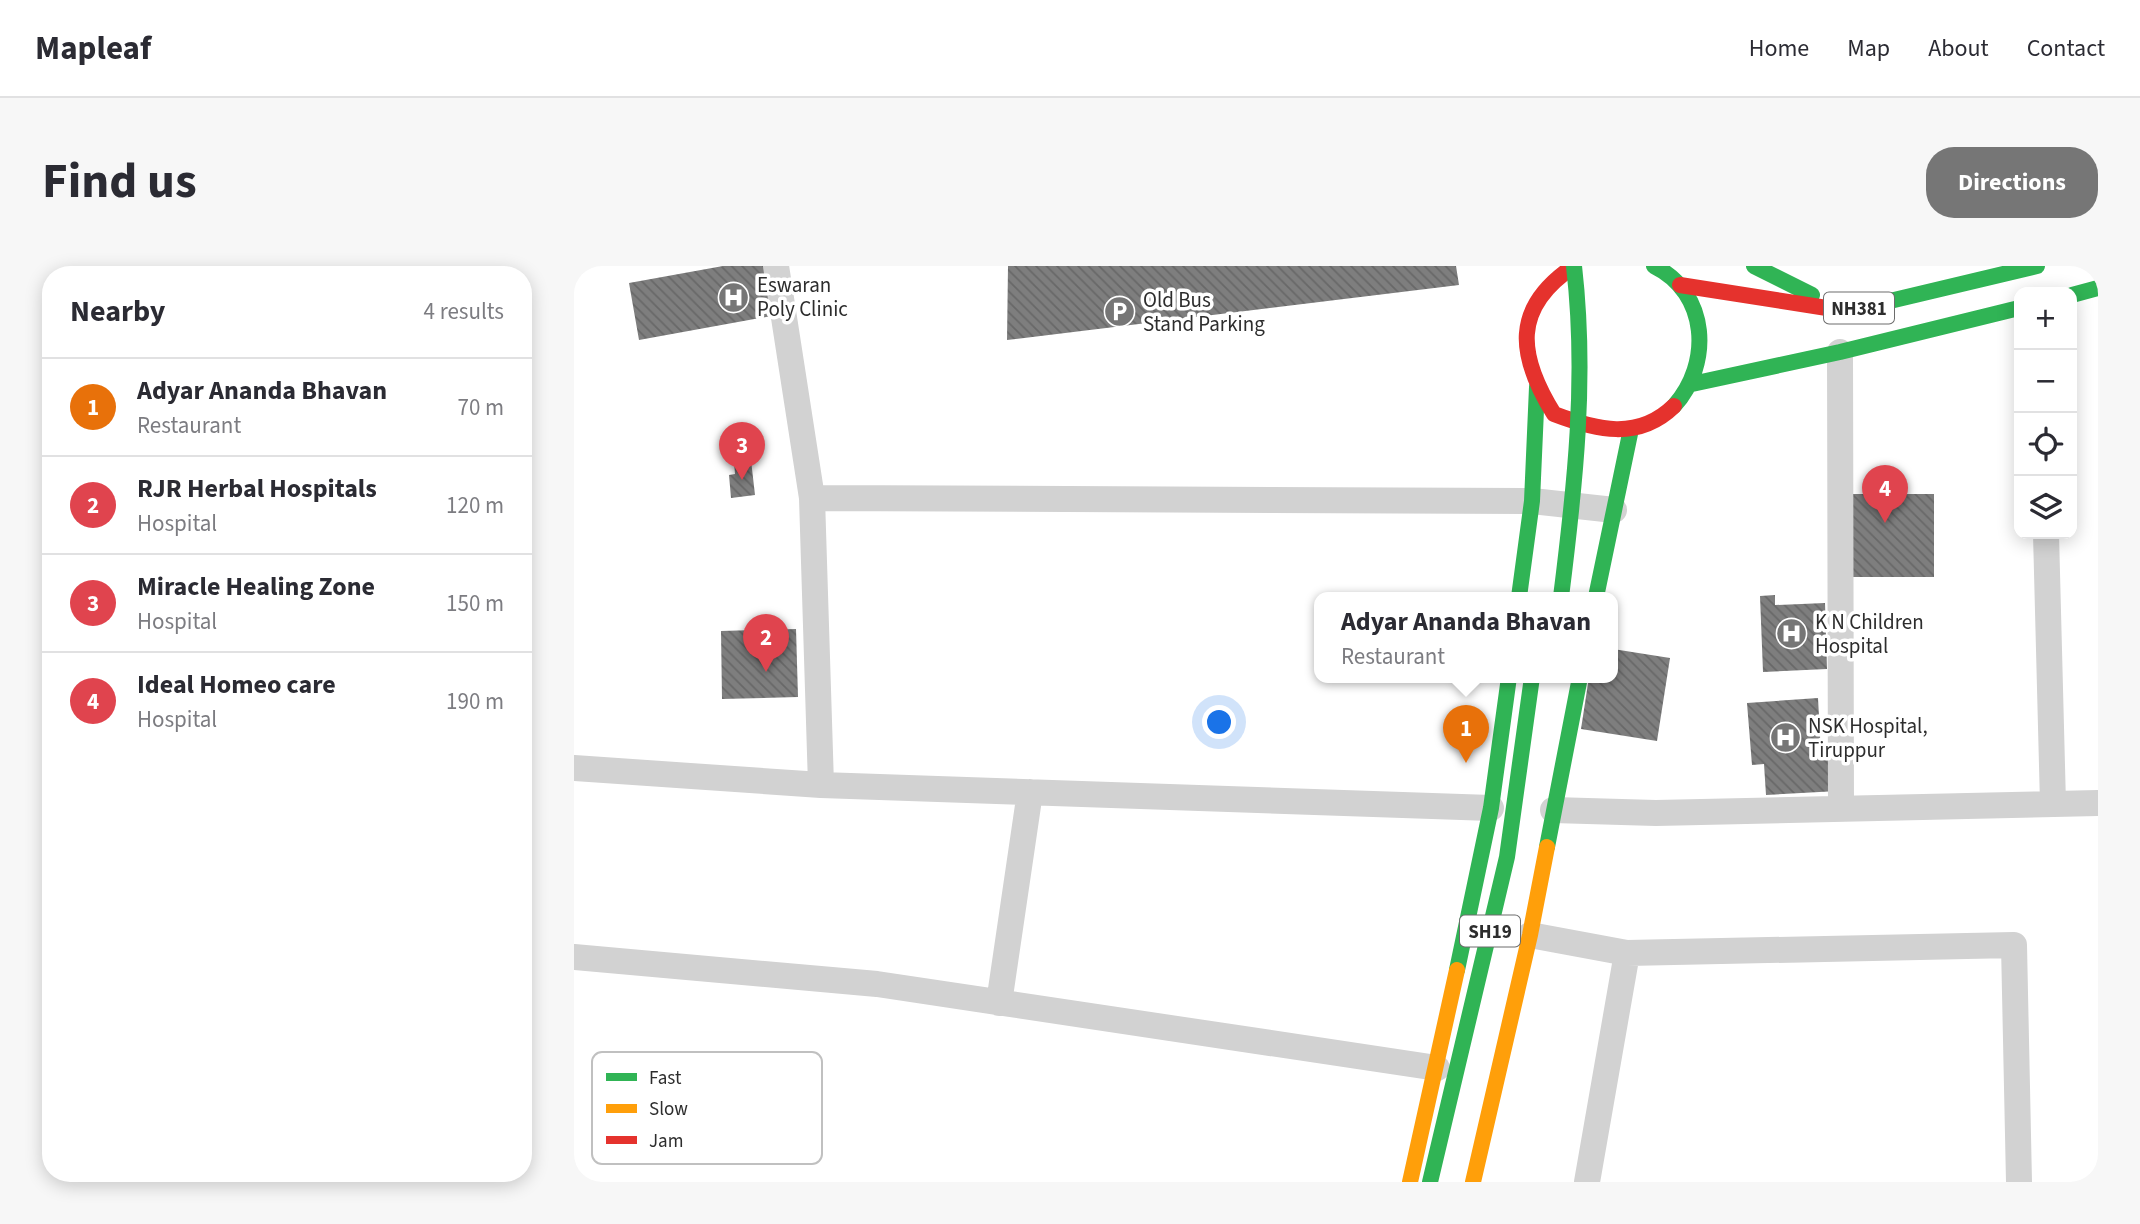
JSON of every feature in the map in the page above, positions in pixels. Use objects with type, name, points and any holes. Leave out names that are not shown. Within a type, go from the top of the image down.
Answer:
[{"type":"main road","points":[[1552,266],[1557,299]]},
{"type":"main road","points":[[1562,592],[1579,455],[1581,368],[1578,289],[1574,266]]},
{"type":"main road","name":"NH381","points":[[1574,266],[1560,274],[1542,292],[1531,314],[1526,339],[1528,364],[1537,387],[1554,414],[1603,430],[1630,429],[1655,420],[1676,405],[1692,384],[1700,359],[1701,333],[1694,308],[1680,285],[1654,266]]},
{"type":"main road","points":[[1754,266],[1846,311]]},
{"type":"main road","name":"NH381","points":[[1680,285],[1846,311],[2036,266]]},
{"type":"main road","points":[[2077,294],[2098,288]]},
{"type":"main road","name":"NH381","points":[[1528,291],[1531,314]]},
{"type":"main road","name":"NH381","points":[[1692,384],[1840,352],[2014,309]]},
{"type":"main road","points":[[1520,592],[1546,503],[1537,387]]},
{"type":"main road","points":[[1559,437],[1561,396]]},
{"type":"main road","points":[[1597,592],[1630,429]]},
{"type":"main road","points":[[1410,1182],[1437,1068],[1491,808],[1507,683]]},
{"type":"main road","name":"SH19","points":[[1430,1182],[1507,857],[1531,683]]},
{"type":"main road","points":[[1473,1182],[1530,935],[1579,683]]},
{"type":"main road","points":[[1457,1182],[1482,1073]]},
{"type":"street","points":[[776,266],[812,498],[821,785]]},
{"type":"street","points":[[1840,352],[1841,809]]},
{"type":"street","points":[[812,498],[1546,503],[1614,510]]},
{"type":"street","points":[[2046,539],[2053,804]]},
{"type":"street","points":[[574,768],[821,785],[1491,808]]},
{"type":"street","points":[[999,1003],[1030,792]]},
{"type":"street","points":[[1553,810],[1656,813],[2098,803]]},
{"type":"street","points":[[1530,935],[1627,953],[2014,945],[2020,1182]]},
{"type":"street","points":[[1587,1182],[1627,953]]},
{"type":"street","points":[[574,957],[877,984],[1437,1068]]},
{"type":"building","points":[[723,266],[768,266],[777,315],[639,340],[629,283]]},
{"type":"building","name":"Old Bus Stand Parking","points":[[1008,266],[1456,266],[1459,285],[1007,340]]},
{"type":"building","points":[[751,460],[755,495],[731,498],[729,475],[735,474],[734,462]]},
{"type":"building","points":[[1849,494],[1934,494],[1934,577],[1849,577]]},
{"type":"building","points":[[1775,595],[1775,605],[1825,603],[1827,669],[1763,672],[1760,596]]},
{"type":"building","points":[[796,629],[798,697],[722,699],[721,631]]},
{"type":"building","points":[[1618,650],[1670,658],[1657,741],[1581,729],[1588,683],[1618,683]]},
{"type":"building","points":[[1818,698],[1821,754],[1835,754],[1838,791],[1766,795],[1764,764],[1752,765],[1747,703]]},
{"type":"traffic: fast","points":[[1562,592],[1578,432],[1579,349],[1574,266]]},
{"type":"traffic: fast","points":[[1654,266],[1672,278],[1686,293],[1695,311],[1699,330],[1695,370],[1674,406]]},
{"type":"traffic: fast","points":[[1754,266],[1812,295]]},
{"type":"traffic: fast","points":[[1852,310],[2037,266]]},
{"type":"traffic: fast","points":[[2077,294],[2098,288]]},
{"type":"traffic: fast","points":[[1692,384],[1840,352],[2014,309]]},
{"type":"traffic: fast","points":[[1520,592],[1532,501],[1537,387]]},
{"type":"traffic: fast","points":[[1597,592],[1631,429]]},
{"type":"traffic: fast","points":[[1457,970],[1491,808],[1508,683]]},
{"type":"traffic: fast","points":[[1430,1182],[1507,857],[1531,683]]},
{"type":"traffic: fast","points":[[1547,847],[1579,683]]},
{"type":"traffic: slow","points":[[1473,1182],[1530,935],[1547,847]]},
{"type":"traffic: slow","points":[[1410,1182],[1457,970]]},
{"type":"traffic: jam","points":[[1574,266],[1539,299],[1530,316],[1527,334],[1533,372],[1554,414],[1601,428],[1616,429],[1646,424],[1674,406]]},
{"type":"traffic: jam","points":[[1680,285],[1852,310]]},
{"type":"place","name":"Eswaran Poly Clinic","points":[[734,297]]},
{"type":"place","name":"Old Bus Stand Parking","points":[[1120,312]]},
{"type":"place","name":"Miracle Healing Zone","points":[[742,480]]},
{"type":"place","name":"Ideal Homeo care","points":[[1885,523]]},
{"type":"place","name":"K N Children Hospital","points":[[1792,634]]},
{"type":"place","name":"RJR Herbal Hospitals","points":[[766,672]]},
{"type":"place","name":"NSK Hospital, Tiruppur","points":[[1785,738]]},
{"type":"place","name":"Adyar Ananda Bhavan","points":[[1466,763]]}]
